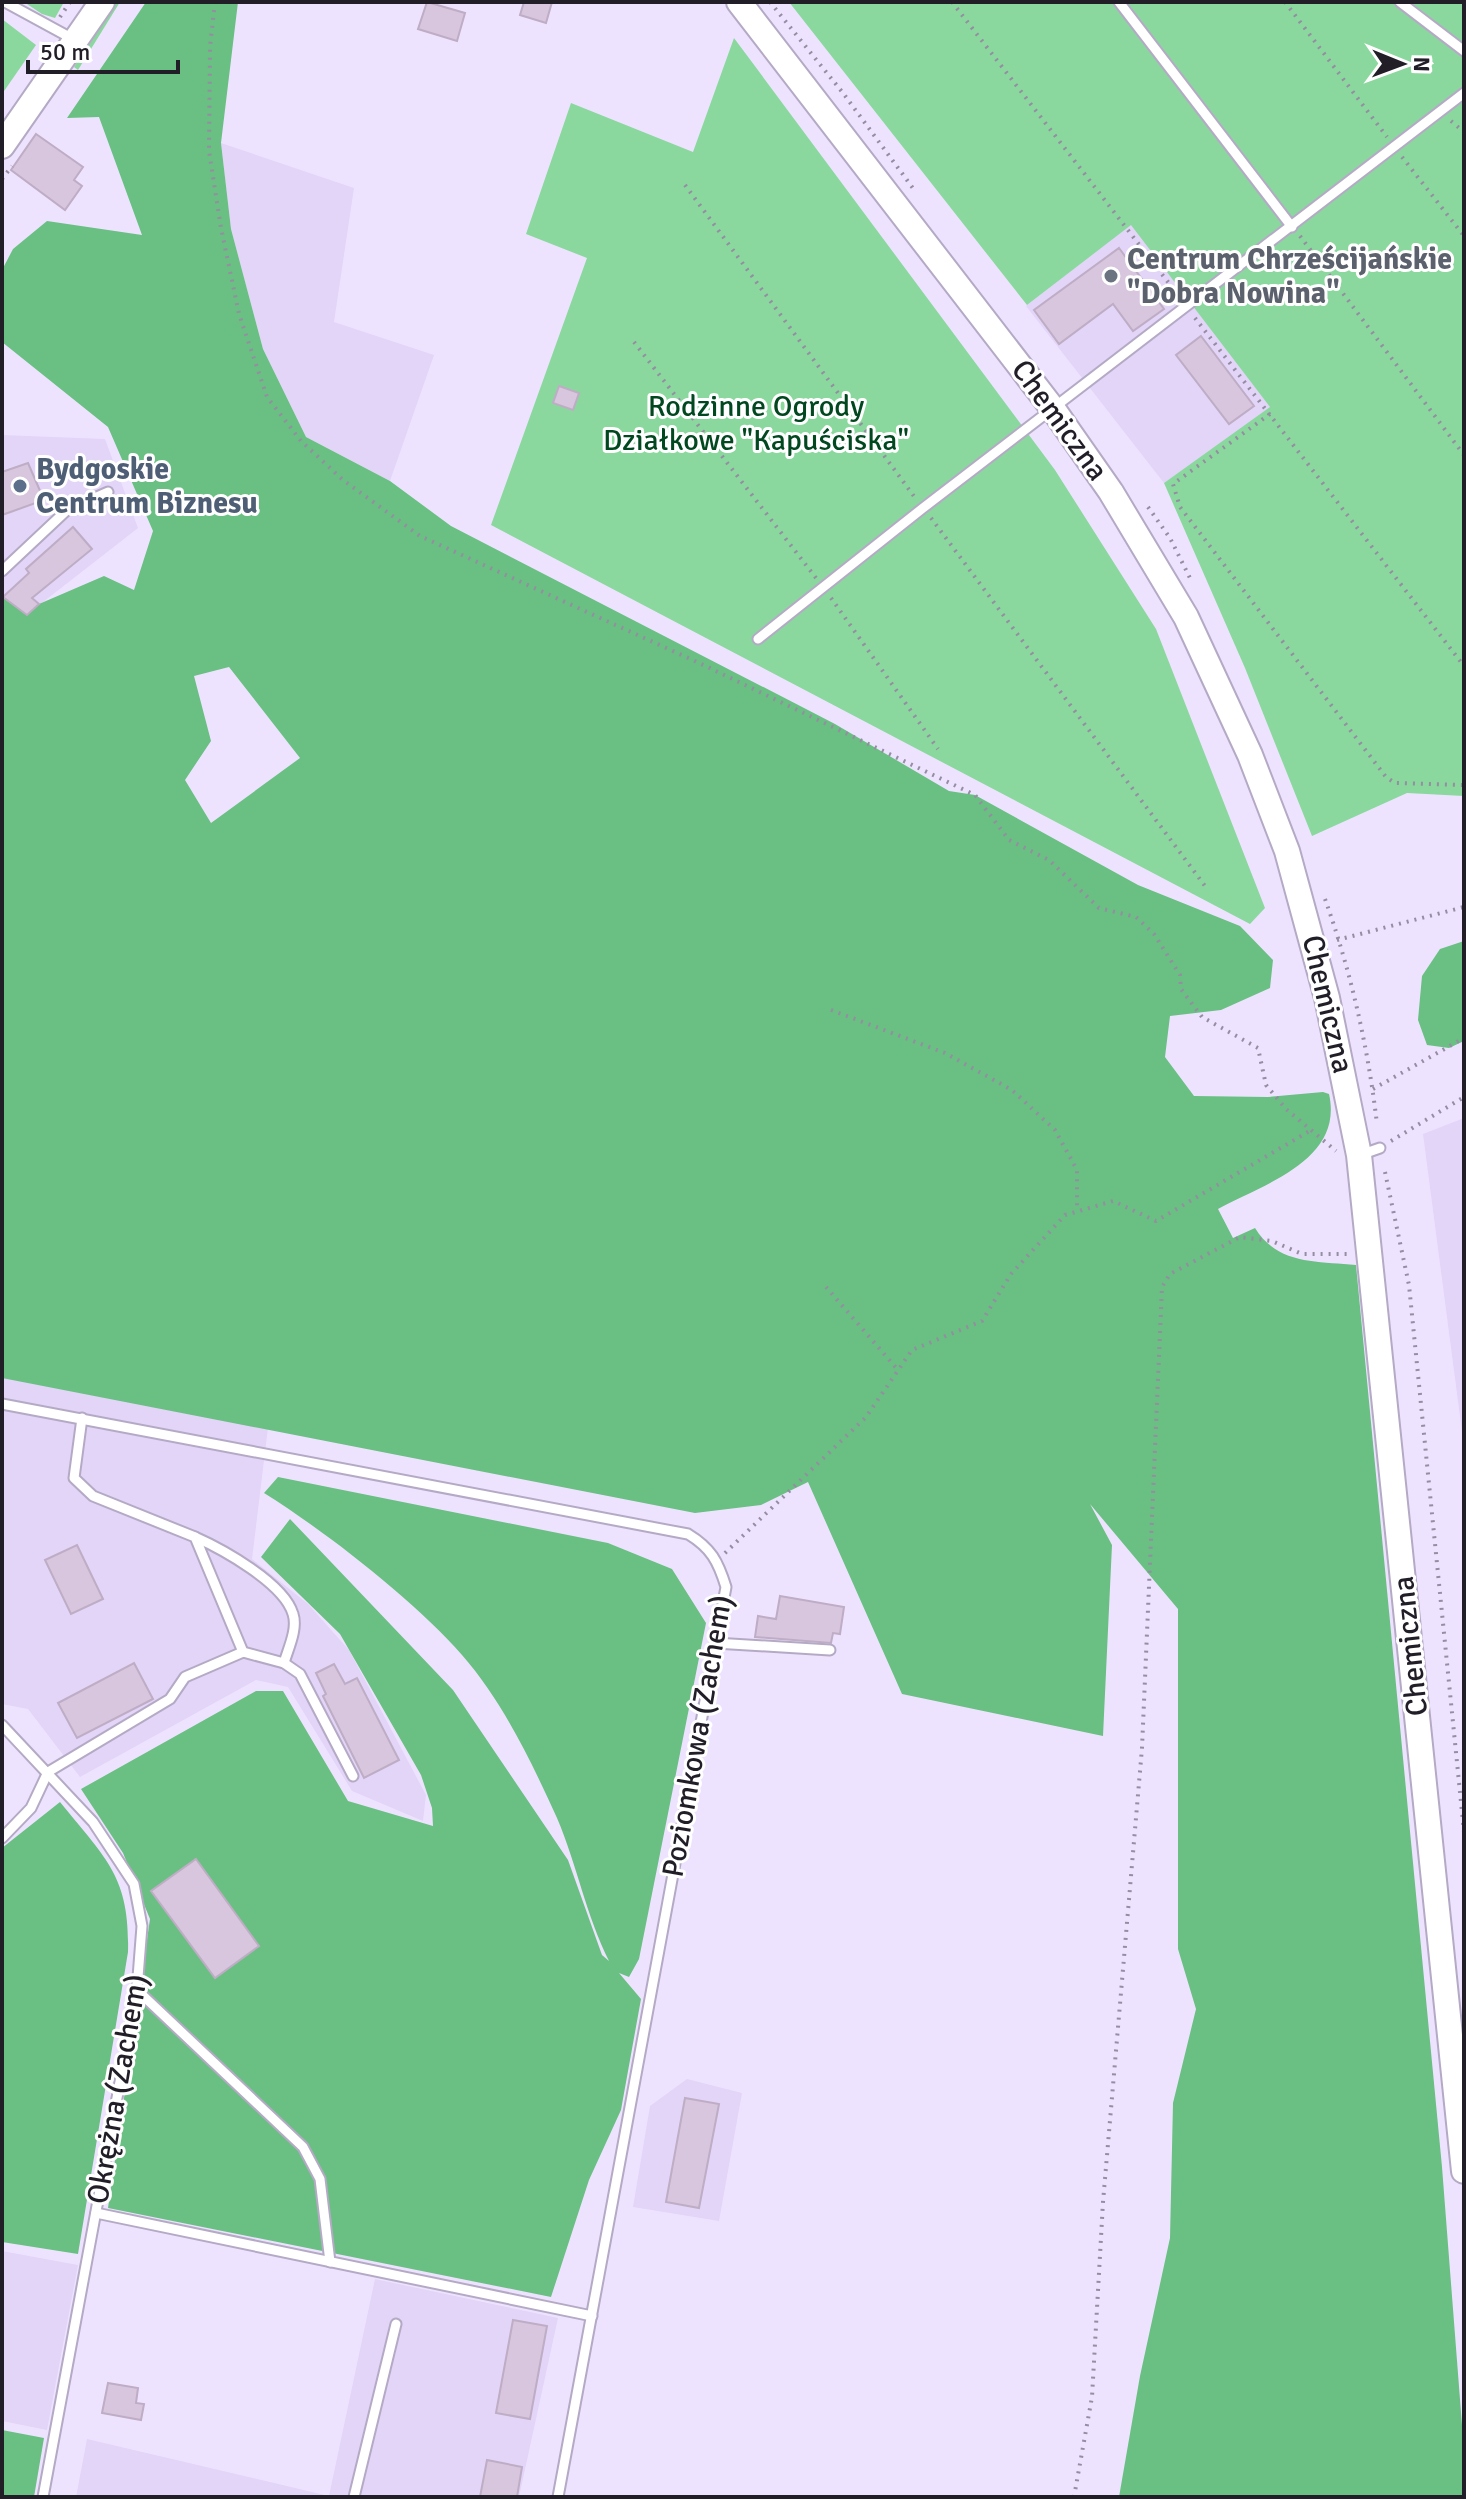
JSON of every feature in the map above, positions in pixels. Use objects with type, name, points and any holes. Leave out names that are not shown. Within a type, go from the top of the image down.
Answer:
[{"type":"street","points":[[2,146],[102,2]]},
{"type":"street","name":"Chemiczna","points":[[739,2],[1053,409],[1111,492],[1162,574],[1210,664],[1287,851],[1315,943],[1369,1152],[1369,1253],[1464,2171]]},
{"type":"lane","points":[[5,2],[76,41]]},
{"type":"lane","points":[[1119,2],[1292,227]]},
{"type":"lane","points":[[1400,2],[1464,51]]},
{"type":"lane","points":[[758,639],[923,508],[1464,93]]},
{"type":"lane","points":[[2,571],[67,510],[108,492]]},
{"type":"lane","name":"Poziomkowa (Zachem)","points":[[2,1404],[688,1534],[707,1546],[718,1562],[726,1587],[558,2497]]},
{"type":"lane","points":[[82,1418],[74,1478],[93,1496],[237,1556],[287,1601],[294,1623],[284,1663]]},
{"type":"lane","points":[[195,1537],[243,1652]]},
{"type":"lane","points":[[715,1643],[830,1650]]},
{"type":"lane","points":[[2,1838],[31,1808],[48,1772],[170,1699],[185,1677],[243,1652],[284,1663],[300,1674],[353,1776]]},
{"type":"lane","name":"Okrężna (Zachem)","points":[[2,1725],[93,1822],[134,1884],[142,1926],[137,1990],[43,2497]]},
{"type":"lane","points":[[137,1990],[303,2147],[320,2179],[330,2262]]},
{"type":"lane","points":[[96,2213],[592,2316]]},
{"type":"lane","points":[[354,2497],[396,2324]]},
{"type":"path","points":[[215,2],[210,47],[209,151],[239,314],[267,397],[301,441],[343,480],[420,536],[697,662],[975,795],[1009,840],[1049,860],[1099,908],[1136,917],[1154,934],[1180,975],[1181,989],[1202,1017],[1258,1048],[1266,1085],[1286,1109],[1313,1129],[1333,1150],[1369,1152],[1464,1097]]},
{"type":"path","points":[[952,2],[1464,666]]},
{"type":"path","points":[[1285,2],[1464,236]]},
{"type":"path","points":[[685,185],[1208,890]]},
{"type":"path","points":[[1292,227],[1464,455]]},
{"type":"path","points":[[634,342],[823,587],[938,749]]},
{"type":"path","points":[[1270,414],[1173,484],[1180,507],[1386,777],[1395,783],[1464,785]]},
{"type":"path","points":[[1315,943],[1464,907]]},
{"type":"path","points":[[831,1010],[945,1053],[1012,1090],[1055,1130],[1077,1170],[1077,1210]]},
{"type":"path","points":[[1373,1089],[1464,1038]]},
{"type":"path","points":[[718,1562],[732,1542],[866,1417],[912,1350],[982,1321],[1011,1274],[1065,1215],[1113,1201],[1156,1221],[1298,1141],[1313,1129]]},
{"type":"path","points":[[1369,1152],[1409,1285],[1464,1832]]},
{"type":"path","points":[[1074,2497],[1092,2397],[1104,2188],[1142,1748],[1162,1287],[1170,1274],[1240,1237],[1251,1236],[1302,1254],[1326,1257],[1369,1253]]},
{"type":"path","points":[[826,1287],[898,1370]]},
{"type":"shaded area","points":[[221,143],[354,188],[334,322],[434,355],[390,481],[306,437],[263,349],[231,229]]},
{"type":"shaded area","points":[[1131,224],[1271,408],[1164,483],[1026,306]]},
{"type":"shaded area","points":[[2,435],[105,439],[138,528],[2,634]]},
{"type":"shaded area","points":[[1464,1118],[1464,1447],[1423,1134]]},
{"type":"shaded area","points":[[2,1368],[268,1428],[252,1559],[308,1604],[349,1650],[426,1795],[423,1821],[352,1791],[288,1687],[256,1680],[80,1777],[28,1709],[2,1704]]},
{"type":"shaded area","points":[[687,2079],[742,2093],[719,2221],[633,2207],[650,2106]]},
{"type":"shaded area","points":[[2,2251],[78,2265],[47,2430],[2,2421]]},
{"type":"shaded area","points":[[375,2279],[558,2318],[519,2497],[76,2497],[87,2439],[329,2496]]},
{"type":"green space","points":[[24,2],[64,2],[55,18],[42,14]]},
{"type":"green space","points":[[115,2],[120,2],[78,70],[74,67]]},
{"type":"green space","points":[[146,2],[238,2],[221,143],[231,229],[263,349],[306,437],[390,481],[451,526],[835,724],[949,791],[975,795],[1138,885],[1240,926],[1273,960],[1270,988],[1221,1010],[1170,1016],[1165,1057],[1194,1096],[1329,1094],[1330,1117],[1324,1136],[1313,1153],[1277,1179],[1218,1209],[1233,1238],[1255,1228],[1264,1240],[1287,1255],[1356,1265],[1442,2167],[1464,2451],[1464,2497],[1119,2497],[1140,2376],[1170,2238],[1173,2103],[1196,2009],[1178,1949],[1178,1609],[1090,1504],[1112,1545],[1103,1736],[902,1694],[808,1482],[761,1505],[695,1513],[2,1378],[2,597],[27,615],[39,604],[104,576],[134,590],[153,531],[108,427],[2,342],[2,270],[13,249],[47,221],[142,235],[99,117],[67,118]],"holes":[[[229,667],[300,758],[211,823],[185,780],[211,741],[194,676]]]},
{"type":"green space","points":[[789,2],[1464,2],[1464,796],[1407,793],[1312,836],[1245,668],[1164,483],[1270,407],[1131,225],[1027,305]]},
{"type":"green space","points":[[2,19],[36,45],[2,94]]},
{"type":"green space","name":"Rodzinne Ogrody Działkowe \"Kapuściska\"","points":[[734,38],[1055,470],[1156,629],[1265,908],[1250,924],[491,525],[587,258],[526,234],[571,103],[693,152]]},
{"type":"green space","points":[[1464,941],[1464,1041],[1449,1048],[1427,1045],[1418,1020],[1422,976],[1440,949]]},
{"type":"green space","points":[[278,1477],[608,1543],[672,1569],[706,1623],[639,1959],[629,1977],[619,1973],[641,1999],[621,2110],[589,2180],[551,2297],[108,2208],[150,1919],[123,1853],[81,1789],[256,1691],[283,1691],[348,1801],[433,1826],[432,1808],[421,1775],[340,1634],[261,1557],[290,1519],[453,1690],[568,1860],[602,1955],[609,1961],[557,1818],[526,1754],[490,1692],[462,1655],[420,1612],[341,1547],[264,1493]]},
{"type":"green space","points":[[60,1802],[112,1870],[125,1905],[128,1926],[128,1952],[78,2254],[2,2242],[2,1848]]},
{"type":"green space","points":[[2,2430],[44,2438],[34,2497],[2,2497]]},
{"type":"building","points":[[427,2],[465,13],[457,41],[418,29]]},
{"type":"building","points":[[524,2],[552,2],[546,23],[520,15]]},
{"type":"building","points":[[36,134],[83,167],[74,180],[82,186],[65,210],[11,170]]},
{"type":"building","name":"Centrum Chrześcijańskie \"Dobra Nowina\"","points":[[1119,248],[1164,309],[1133,331],[1113,304],[1059,344],[1034,310]]},
{"type":"building","points":[[1201,336],[1254,406],[1229,424],[1176,355]]},
{"type":"building","points":[[559,386],[579,393],[573,410],[553,403]]},
{"type":"building","name":"Bydgoskie Centrum Biznesu","points":[[28,463],[44,500],[2,515],[2,472]]},
{"type":"building","points":[[73,527],[92,549],[32,598],[39,604],[27,615],[3,597],[29,573],[26,569]]},
{"type":"building","points":[[77,1545],[103,1599],[71,1614],[45,1560]]},
{"type":"building","points":[[780,1596],[844,1607],[840,1634],[833,1633],[831,1643],[755,1637],[758,1616],[776,1619]]},
{"type":"building","points":[[134,1663],[153,1699],[77,1738],[58,1703]]},
{"type":"building","points":[[334,1664],[345,1684],[357,1678],[399,1760],[364,1778],[323,1696],[326,1694],[316,1673]]},
{"type":"building","points":[[196,1859],[259,1946],[215,1978],[151,1891]]},
{"type":"building","points":[[685,2098],[719,2104],[699,2208],[666,2202]]},
{"type":"building","points":[[513,2320],[547,2326],[530,2419],[496,2413]]},
{"type":"building","points":[[108,2383],[138,2388],[136,2403],[144,2404],[141,2420],[102,2413]]},
{"type":"building","points":[[487,2460],[522,2467],[517,2497],[480,2497]]},
{"type":"place","name":"Centrum Chrześcijańskie \"Dobra Nowina\"","points":[[1111,276]]},
{"type":"place","name":"Bydgoskie Centrum Biznesu","points":[[20,486]]}]
